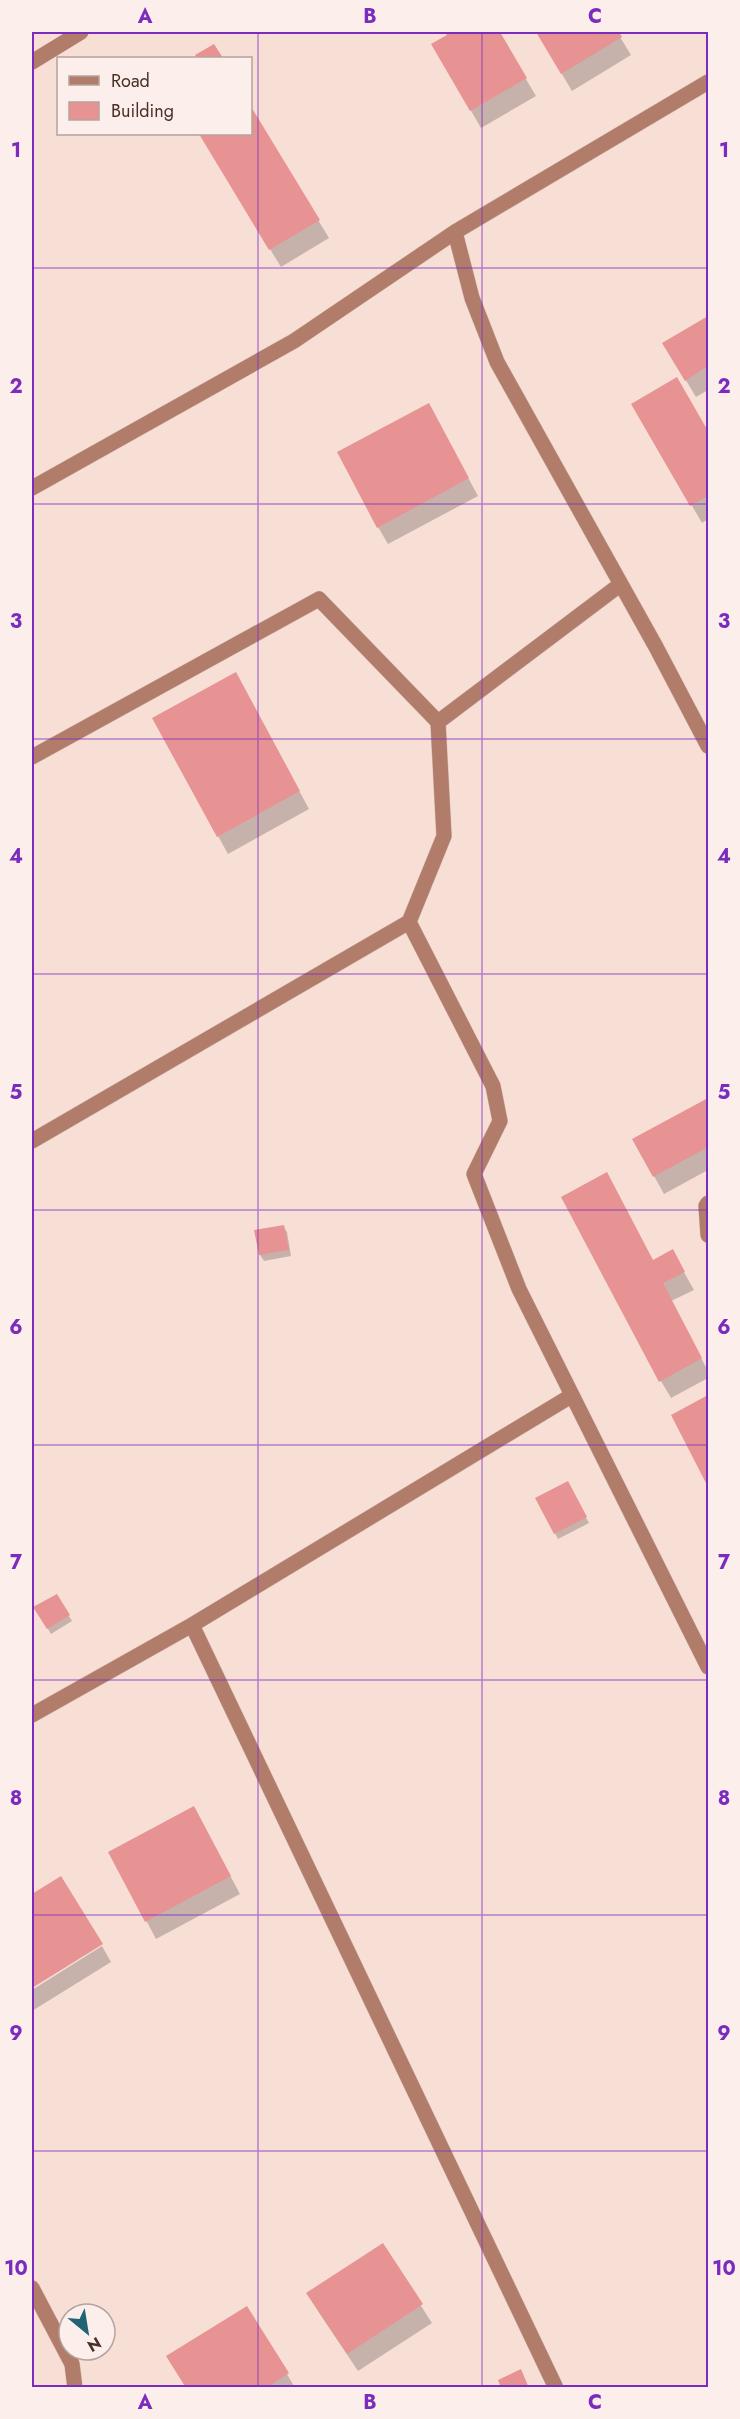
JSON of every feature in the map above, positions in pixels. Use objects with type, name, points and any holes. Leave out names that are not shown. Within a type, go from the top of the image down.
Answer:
[{"type":"street","points":[[32,62],[81,32]]},
{"type":"street","points":[[32,488],[294,341],[455,232],[708,82]]},
{"type":"street","points":[[455,232],[472,298],[497,362],[708,746]]},
{"type":"street","points":[[438,722],[621,584]]},
{"type":"street","points":[[32,757],[319,599],[438,722],[444,836],[410,922],[32,1141]]},
{"type":"street","points":[[410,922],[494,1086],[500,1120],[474,1174],[519,1289],[708,1667]]},
{"type":"street","points":[[708,1203],[706,1206],[708,1235]]},
{"type":"street","points":[[32,1715],[192,1625],[571,1396]]},
{"type":"street","points":[[192,1625],[556,2388]]},
{"type":"street","points":[[32,2288],[72,2364],[75,2388]]},
{"type":"building","points":[[444,32],[500,32],[527,78],[470,111],[431,44],[447,35]]},
{"type":"building","points":[[536,32],[619,32],[622,37],[561,74]]},
{"type":"building","points":[[214,44],[222,57],[196,57],[195,55]]},
{"type":"building","points":[[252,108],[320,220],[269,250],[200,135],[252,135]]},
{"type":"building","points":[[708,316],[708,366],[685,381],[662,343]]},
{"type":"building","points":[[677,377],[708,431],[708,496],[690,506],[631,404]]},
{"type":"building","points":[[429,403],[469,478],[377,528],[337,452]]},
{"type":"building","points":[[236,672],[300,791],[217,837],[152,718]]},
{"type":"building","points":[[708,1098],[708,1147],[653,1177],[632,1139]]},
{"type":"building","points":[[607,1172],[653,1260],[673,1249],[685,1272],[663,1283],[702,1358],[659,1382],[561,1197]]},
{"type":"building","points":[[284,1225],[289,1250],[259,1255],[254,1230]]},
{"type":"building","points":[[708,1395],[708,1487],[671,1415]]},
{"type":"building","points":[[568,1481],[587,1517],[554,1534],[535,1498]]},
{"type":"building","points":[[57,1594],[70,1615],[47,1629],[33,1607]]},
{"type":"building","points":[[194,1806],[231,1876],[145,1922],[108,1852]]},
{"type":"building","points":[[61,1876],[103,1944],[32,1988],[32,1894]]},
{"type":"building","points":[[383,2243],[423,2304],[347,2354],[306,2293]]},
{"type":"building","points":[[247,2306],[289,2373],[266,2388],[186,2388],[166,2356]]},
{"type":"building","points":[[521,2369],[529,2388],[501,2388],[498,2380]]}]
